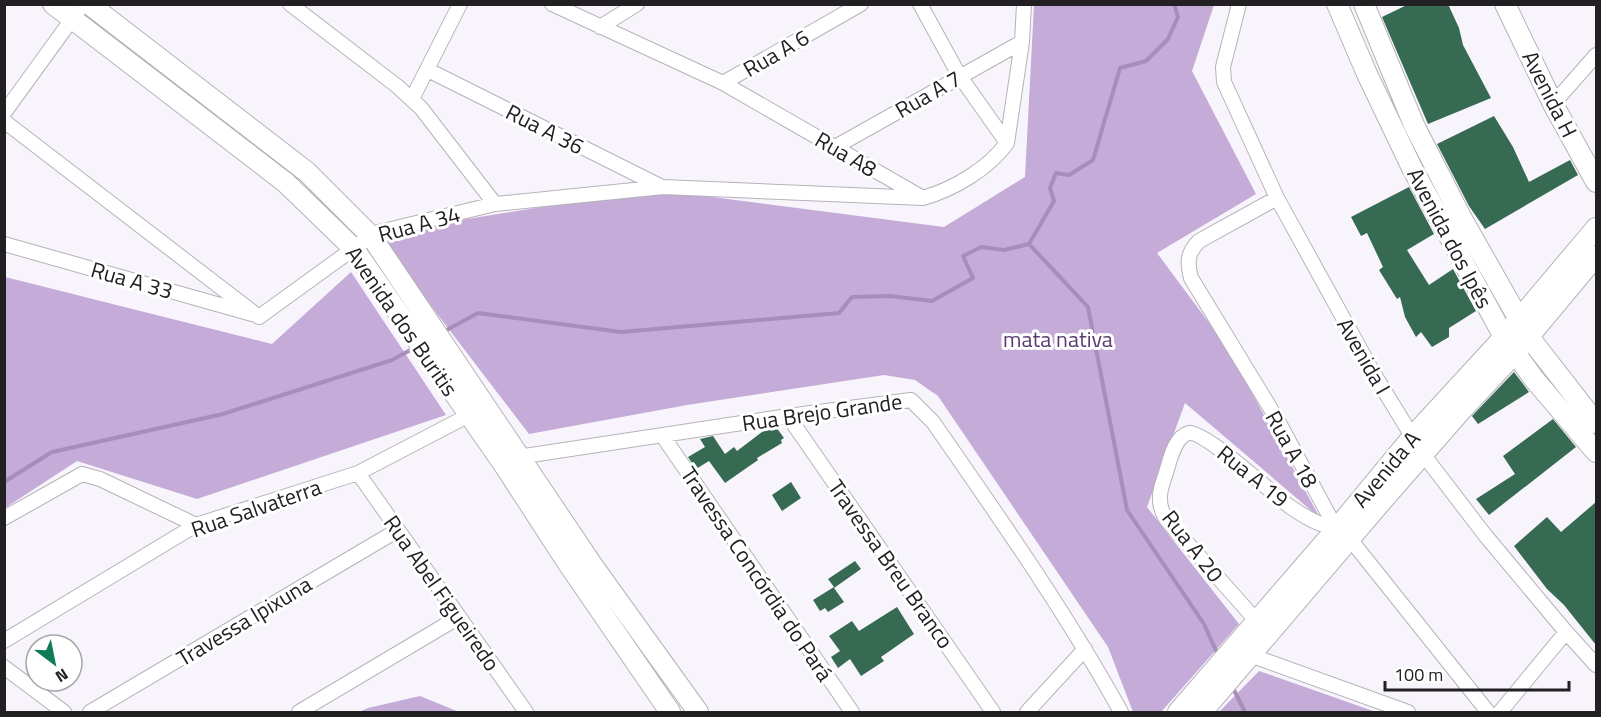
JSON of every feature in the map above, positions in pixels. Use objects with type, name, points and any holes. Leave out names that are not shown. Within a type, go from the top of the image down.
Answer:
[{"type":"main road","name":"Avenida dos Buritis","points":[[53,4],[78,13],[286,183],[354,249],[420,345],[477,411]]},
{"type":"main road","name":"Avenida dos Buritis","points":[[89,4],[307,172],[371,236],[436,334],[477,411],[511,461],[593,566],[699,712]]},
{"type":"main road","name":"Avenida dos Ipês","points":[[1337,4],[1362,64],[1412,168],[1510,344],[1534,379],[1596,452]]},
{"type":"main road","name":"Avenida dos Ipês","points":[[1364,4],[1414,125],[1462,219],[1529,337],[1596,423]]},
{"type":"main road","name":"Avenida H","points":[[1505,4],[1553,104],[1596,182]]},
{"type":"main road","name":"Avenida A","points":[[1340,529],[1423,454],[1510,344],[1519,319],[1596,228]]},
{"type":"main road","name":"Avenida A","points":[[1202,712],[1226,671],[1413,436],[1510,344],[1529,337],[1596,256]]},
{"type":"main road","name":"Avenida dos Buritis","points":[[511,461],[573,572],[670,712]]},
{"type":"main road","name":"Avenida A","points":[[1178,712],[1226,671],[1250,656],[1262,628]]},
{"type":"street","points":[[290,4],[412,99],[495,204]]},
{"type":"street","points":[[412,99],[459,4]]},
{"type":"street","name":"Rua A8","points":[[552,4],[723,83],[923,198]]},
{"type":"street","points":[[600,27],[637,4]]},
{"type":"street","name":"Rua A 6","points":[[723,83],[861,4]]},
{"type":"street","points":[[920,4],[959,75],[1007,143]]},
{"type":"street","points":[[923,198],[938,194],[986,165],[1000,153],[1007,143],[1022,42],[1024,4]]},
{"type":"street","name":"Avenida I","points":[[1239,4],[1223,67],[1224,82],[1277,198],[1374,374],[1423,454],[1485,535],[1596,665]]},
{"type":"street","points":[[4,113],[78,13]]},
{"type":"street","name":"Rua A 7","points":[[835,147],[959,75],[1022,42]]},
{"type":"street","points":[[1553,104],[1596,55]]},
{"type":"street","name":"Rua A 36","points":[[428,70],[663,187]]},
{"type":"street","points":[[4,121],[259,317]]},
{"type":"street","name":"Rua A 34","points":[[259,317],[375,233],[495,204],[663,187],[923,198]]},
{"type":"street","name":"Rua A 18","points":[[1277,198],[1199,241],[1192,248],[1188,257],[1191,278],[1277,419],[1340,529],[1488,712]]},
{"type":"street","name":"Rua A 33","points":[[4,244],[259,317]]},
{"type":"street","name":"Rua Brejo Grande","points":[[511,461],[662,435],[911,400],[933,422],[1039,576],[1085,649],[1120,712]]},
{"type":"street","name":"Rua Salvaterra","points":[[4,641],[196,525],[358,473],[477,411]]},
{"type":"street","name":"Travessa Breu Branco","points":[[788,416],[993,712]]},
{"type":"street","name":"Rua A 19","points":[[1176,445],[1189,433],[1198,434],[1290,507],[1321,524],[1340,529]]},
{"type":"street","name":"Travessa Concórdia do Pará","points":[[662,435],[852,712]]},
{"type":"street","name":"Rua A 20","points":[[1176,445],[1159,492],[1161,511],[1262,628]]},
{"type":"street","name":"Rua Abel Figueiredo","points":[[358,473],[526,712]]},
{"type":"street","points":[[4,518],[82,474],[100,479],[196,525]]},
{"type":"street","name":"Travessa Ipixuna","points":[[90,712],[398,530]]},
{"type":"street","points":[[298,712],[459,617]]},
{"type":"street","points":[[1500,712],[1566,632]]},
{"type":"street","points":[[1027,712],[1085,649]]},
{"type":"street","points":[[1250,656],[1408,712]]},
{"type":"street","points":[[4,667],[64,712]]},
{"type":"green space","name":"mata nativa","points":[[1034,5],[1214,5],[1192,71],[1256,194],[1157,253],[1227,347],[1320,518],[1185,403],[1147,507],[1239,624],[1161,712],[1133,712],[1108,647],[938,396],[915,380],[884,375],[687,405],[529,434],[376,234],[651,189],[944,227],[1025,177]]},
{"type":"green space","points":[[351,272],[446,415],[197,499],[77,461],[5,508],[5,277],[272,344]]},
{"type":"green space","points":[[1259,671],[1376,712],[1219,712]]},
{"type":"green space","points":[[420,696],[459,712],[359,712],[368,708]]},
{"type":"building","points":[[1409,4],[1448,4],[1459,28],[1463,45],[1491,98],[1428,124],[1382,17]]},
{"type":"building","points":[[1494,116],[1513,147],[1529,182],[1570,160],[1578,175],[1485,229],[1469,206],[1437,144]]},
{"type":"building","points":[[1409,187],[1434,234],[1407,250],[1429,285],[1453,269],[1476,311],[1449,328],[1449,337],[1432,347],[1421,332],[1416,337],[1405,317],[1400,297],[1397,299],[1379,270],[1383,267],[1367,233],[1361,236],[1351,217]]},
{"type":"building","points":[[1514,372],[1529,392],[1478,424],[1472,416]]},
{"type":"building","points":[[1553,419],[1576,447],[1489,515],[1476,499],[1515,474],[1503,456]]},
{"type":"building","points":[[776,427],[784,438],[781,440],[782,443],[757,458],[758,460],[725,483],[709,461],[696,469],[688,457],[705,447],[700,439],[713,436],[725,454],[734,447],[737,451],[762,432],[760,429]]},
{"type":"building","points":[[791,482],[801,498],[782,511],[772,495]]},
{"type":"building","points":[[1596,502],[1596,645],[1564,605],[1547,589],[1514,546],[1547,517],[1561,532]]},
{"type":"building","points":[[855,561],[861,569],[834,588],[844,602],[828,612],[825,608],[820,611],[813,600],[834,587],[828,579]]},
{"type":"building","points":[[897,607],[914,634],[881,657],[884,661],[861,676],[850,659],[838,668],[831,657],[840,651],[829,636],[852,621],[859,631]]},
{"type":"waterway","points":[[443,332],[478,313],[621,332],[839,313],[852,297],[890,296],[932,301],[973,278],[963,256],[981,247],[1004,250],[1029,244],[1054,201],[1050,188],[1056,173],[1069,175],[1093,160],[1120,68],[1146,61],[1168,39],[1178,17],[1174,4]]},
{"type":"waterway","points":[[1029,244],[1088,307],[1127,510],[1204,624],[1218,655]]},
{"type":"waterway","points":[[4,482],[52,452],[223,414],[392,360],[416,347]]},
{"type":"waterway","points":[[1232,686],[1245,712]]}]
